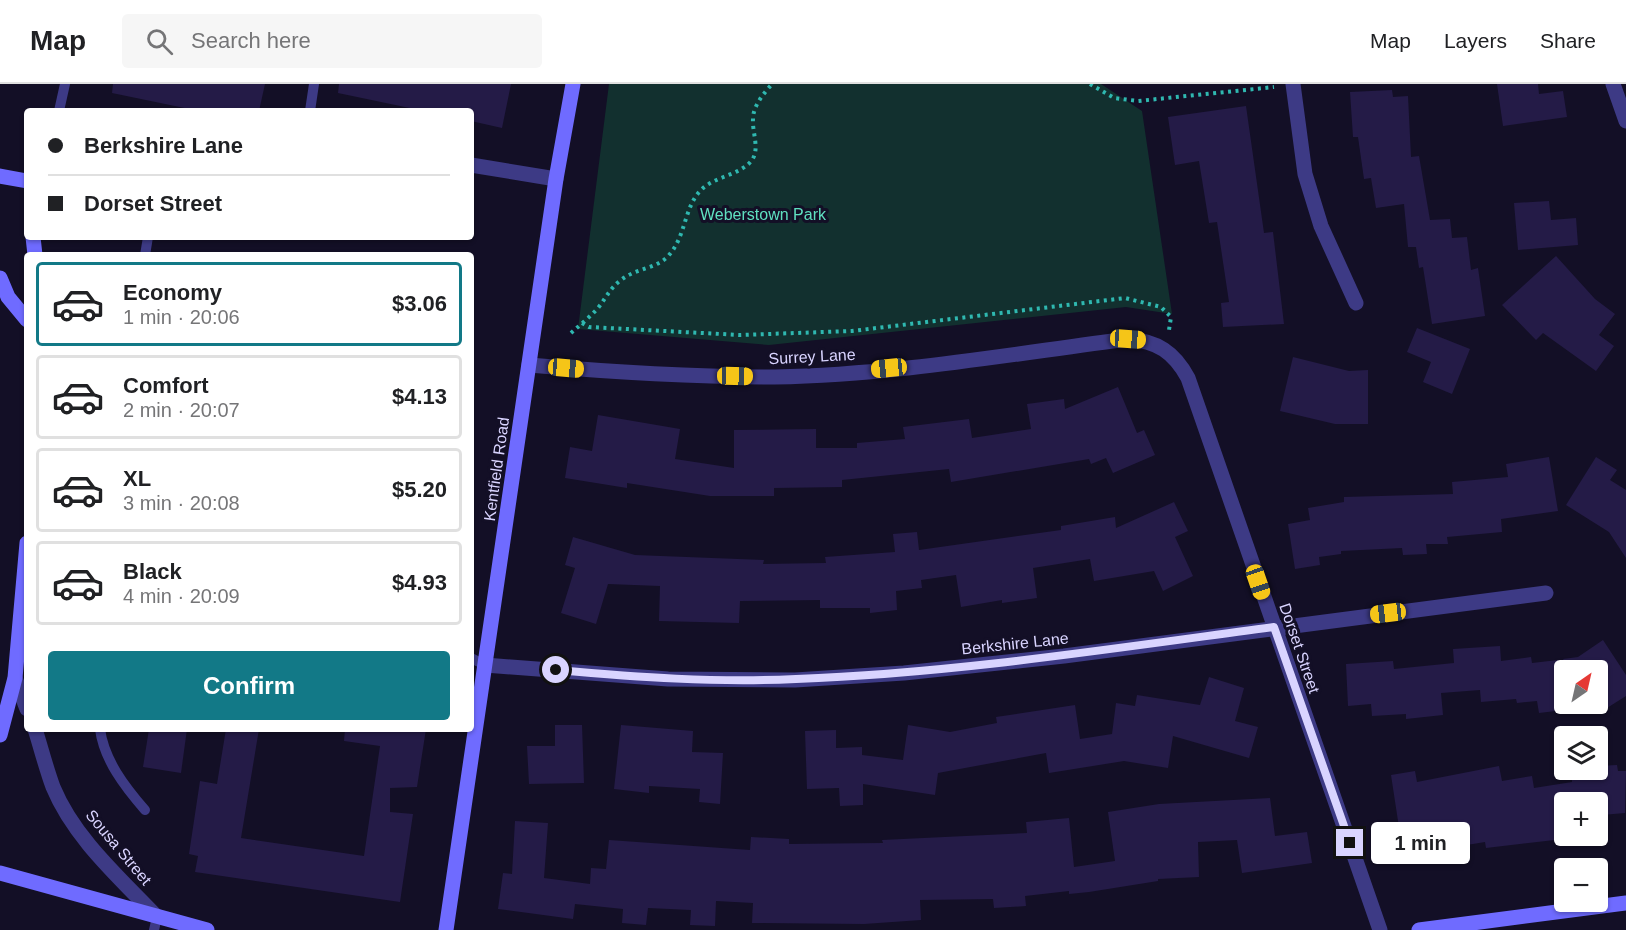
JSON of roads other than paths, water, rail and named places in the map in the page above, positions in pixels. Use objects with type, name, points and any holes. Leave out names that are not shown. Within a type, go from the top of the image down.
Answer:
[{"type":"street","name":"Kentfield Road","points":[[446,930],[556,179],[573,84]]},
{"type":"street","points":[[1613,84],[1626,121]]},
{"type":"street","points":[[1293,85],[1305,174],[1321,226],[1356,303]]},
{"type":"street","points":[[474,165],[556,179]]},
{"type":"street","points":[[0,176],[24,180]]},
{"type":"street","points":[[0,278],[8,297],[24,316]]},
{"type":"street","name":"Surrey Lane","points":[[529,365],[652,375],[776,377],[845,373],[1128,339],[1146,340],[1166,349]]},
{"type":"street","name":"Dorset Street","points":[[1166,349],[1179,362],[1188,378],[1380,930]]},
{"type":"street","name":"Berkshire Lane","points":[[485,665],[668,679],[795,680],[904,673],[1041,658],[1546,593]]},
{"type":"street","points":[[0,735],[15,678],[24,599]]},
{"type":"street","points":[[15,678],[24,701]]},
{"type":"street","name":"Sousa Street","points":[[36,732],[54,788],[74,823],[156,924]]},
{"type":"street","points":[[0,873],[156,924],[207,930]]},
{"type":"street","points":[[1419,930],[1626,903]]},
{"type":"lane","points":[[60,108],[64,84]]},
{"type":"lane","points":[[310,108],[314,84]]},
{"type":"lane","points":[[474,660],[485,665]]},
{"type":"lane","points":[[100,732],[102,747],[128,789],[145,810]]},
{"type":"park label","name":"Weberstown Park","points":[[763,214]]}]
